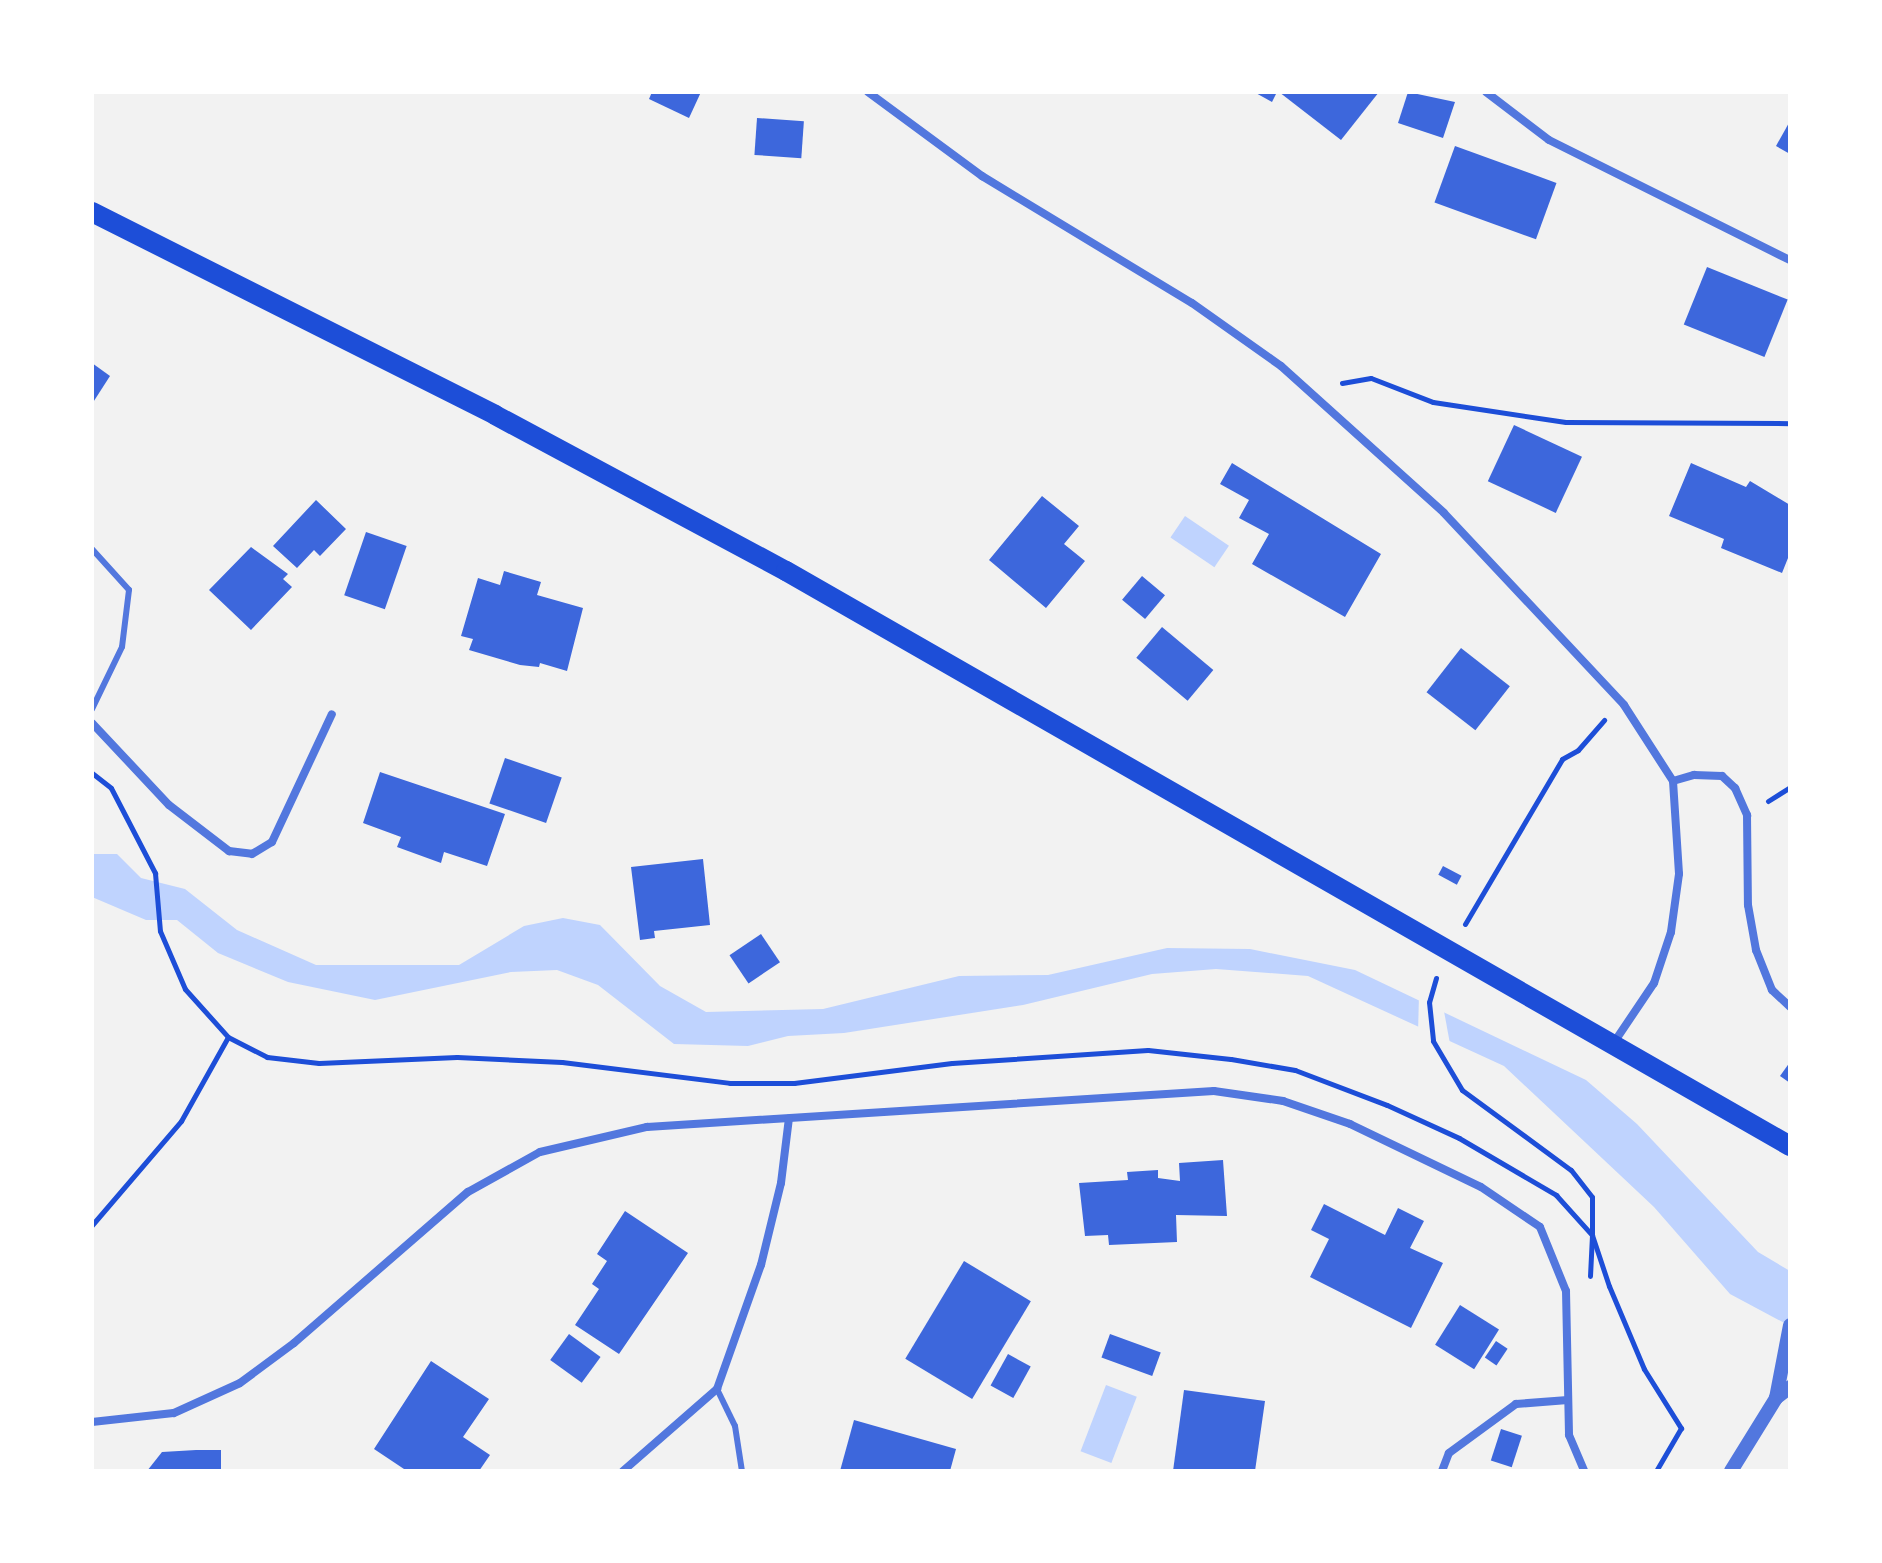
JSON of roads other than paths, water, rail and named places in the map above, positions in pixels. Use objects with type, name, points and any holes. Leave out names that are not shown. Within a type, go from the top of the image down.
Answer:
[{"type":"main road","points":[[92,212],[495,415],[786,571],[1790,1146]]},
{"type":"street","points":[[868,92],[982,176],[1192,303],[1317,397],[1444,513],[1624,705],[1673,781],[1679,874],[1671,932],[1654,983],[1612,1045]]},
{"type":"street","points":[[1486,92],[1549,140],[1790,260]]},
{"type":"street","points":[[92,723],[169,805],[229,851],[252,854],[272,842],[332,714]]},
{"type":"street","points":[[1673,781],[1694,775],[1722,776],[1735,788],[1747,815],[1748,905],[1756,950],[1772,990],[1790,1007]]},
{"type":"street","points":[[92,1422],[174,1413],[240,1383],[294,1343],[468,1192],[540,1152],[647,1127],[1214,1091],[1283,1101],[1350,1124],[1481,1187],[1540,1227],[1566,1291],[1569,1435],[1584,1471]]},
{"type":"street","points":[[623,1471],[717,1389],[761,1265],[781,1183],[789,1118]]},
{"type":"street","points":[[1776,1398],[1790,1325]]},
{"type":"street","points":[[1731,1471],[1776,1398],[1790,1387]]},
{"type":"street","points":[[1442,1471],[1449,1453],[1516,1404],[1568,1400]]},
{"type":"lane","points":[[92,549],[129,590],[122,647],[92,709]]},
{"type":"lane","points":[[717,1389],[735,1426],[742,1471]]},
{"type":"water","points":[[1185,516],[1229,546],[1214,567],[1170,538]]},
{"type":"water","points":[[92,854],[117,854],[141,878],[185,889],[237,930],[316,965],[459,965],[524,926],[563,918],[600,925],[660,986],[706,1012],[823,1009],[959,976],[1048,975],[1167,948],[1250,949],[1355,970],[1586,1080],[1637,1124],[1758,1252],[1790,1271],[1790,1326],[1730,1294],[1654,1207],[1504,1066],[1308,976],[1216,969],[1152,974],[1023,1005],[844,1033],[788,1036],[748,1046],[674,1044],[598,985],[557,970],[511,972],[375,1000],[288,982],[218,953],[177,920],[146,920],[92,897]]},
{"type":"water","points":[[1106,1385],[1137,1397],[1111,1463],[1081,1451]]}]
